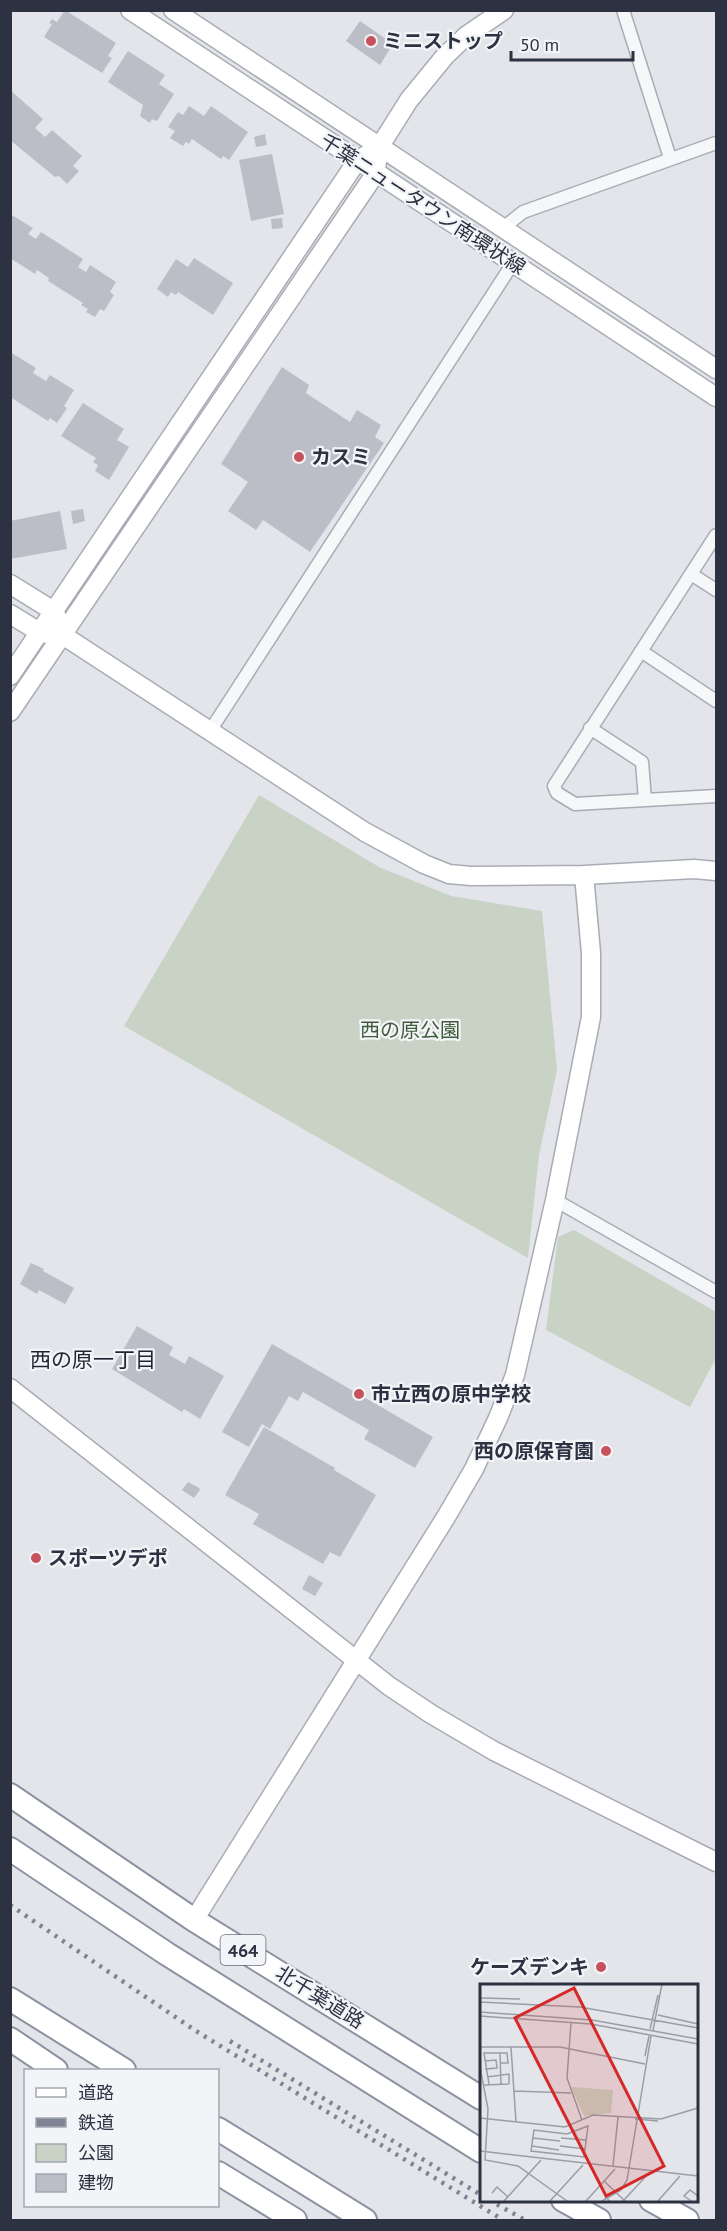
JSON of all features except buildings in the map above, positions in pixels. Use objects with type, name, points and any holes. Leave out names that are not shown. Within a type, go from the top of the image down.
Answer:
[{"type":"highway","name":"北千葉道路","points":[[10,1795],[194,1920],[480,2097]]},
{"type":"highway","name":"464","points":[[10,1849],[167,1954],[480,2150]]},
{"type":"highway","points":[[10,1999],[122,2069]]},
{"type":"highway","points":[[10,2039],[55,2069]]},
{"type":"highway","points":[[219,2130],[365,2220]]},
{"type":"highway","points":[[219,2174],[295,2220]]},
{"type":"highway","points":[[566,2201],[599,2220]]},
{"type":"highway","points":[[654,2201],[687,2220]]},
{"type":"street","name":"千葉ニュータウン南環状線","points":[[130,10],[375,174],[717,397]]},
{"type":"street","points":[[10,712],[64,636],[375,174],[380,146],[409,100],[445,56],[466,36],[504,10]]},
{"type":"street","points":[[622,10],[670,158]]},
{"type":"street","name":"千葉ニュータウン南環状線","points":[[182,13],[717,369]]},
{"type":"street","points":[[502,228],[523,212],[717,143]]},
{"type":"street","points":[[10,676],[357,161],[380,146]]},
{"type":"street","points":[[210,732],[513,263]]},
{"type":"street","points":[[717,535],[554,786],[558,793],[575,804],[717,796]]},
{"type":"street","points":[[691,574],[717,590]]},
{"type":"street","points":[[10,584],[55,612],[64,636]]},
{"type":"street","points":[[10,614],[41,633],[64,636],[365,832],[424,864],[449,874],[471,876],[584,875],[694,869],[717,871]]},
{"type":"street","points":[[641,651],[717,700]]},
{"type":"street","points":[[590,728],[642,762],[645,800]]},
{"type":"street","points":[[194,1920],[474,1469],[498,1418],[515,1374],[555,1200],[591,1017],[591,953],[584,875]]},
{"type":"street","points":[[555,1200],[717,1292]]},
{"type":"street","points":[[10,1388],[389,1686],[462,1733],[717,1862]]},
{"type":"green space","name":"西の原公園","points":[[259,795],[379,867],[451,896],[542,911],[557,1070],[539,1155],[528,1258],[124,1026]]},
{"type":"green space","points":[[574,1230],[716,1312],[716,1358],[690,1407],[546,1330],[558,1237]]},
{"type":"railway","points":[[10,1905],[196,2031],[503,2220]]},
{"type":"railway","points":[[230,2041],[480,2194]]},
{"type":"railway","points":[[491,2201],[525,2220]]},
{"type":"place","name":"ミニストップ","points":[[371,41]]},
{"type":"place","name":"カスミ","points":[[299,457]]},
{"type":"place","name":"市立西の原中学校","points":[[359,1394]]},
{"type":"place","name":"西の原保育園","points":[[606,1451]]},
{"type":"place","name":"スポーツデポ","points":[[36,1558]]},
{"type":"place","name":"ケーズデンキ","points":[[601,1967]]},
{"type":"district","name":"西の原一丁目","points":[[93,1359]]}]
